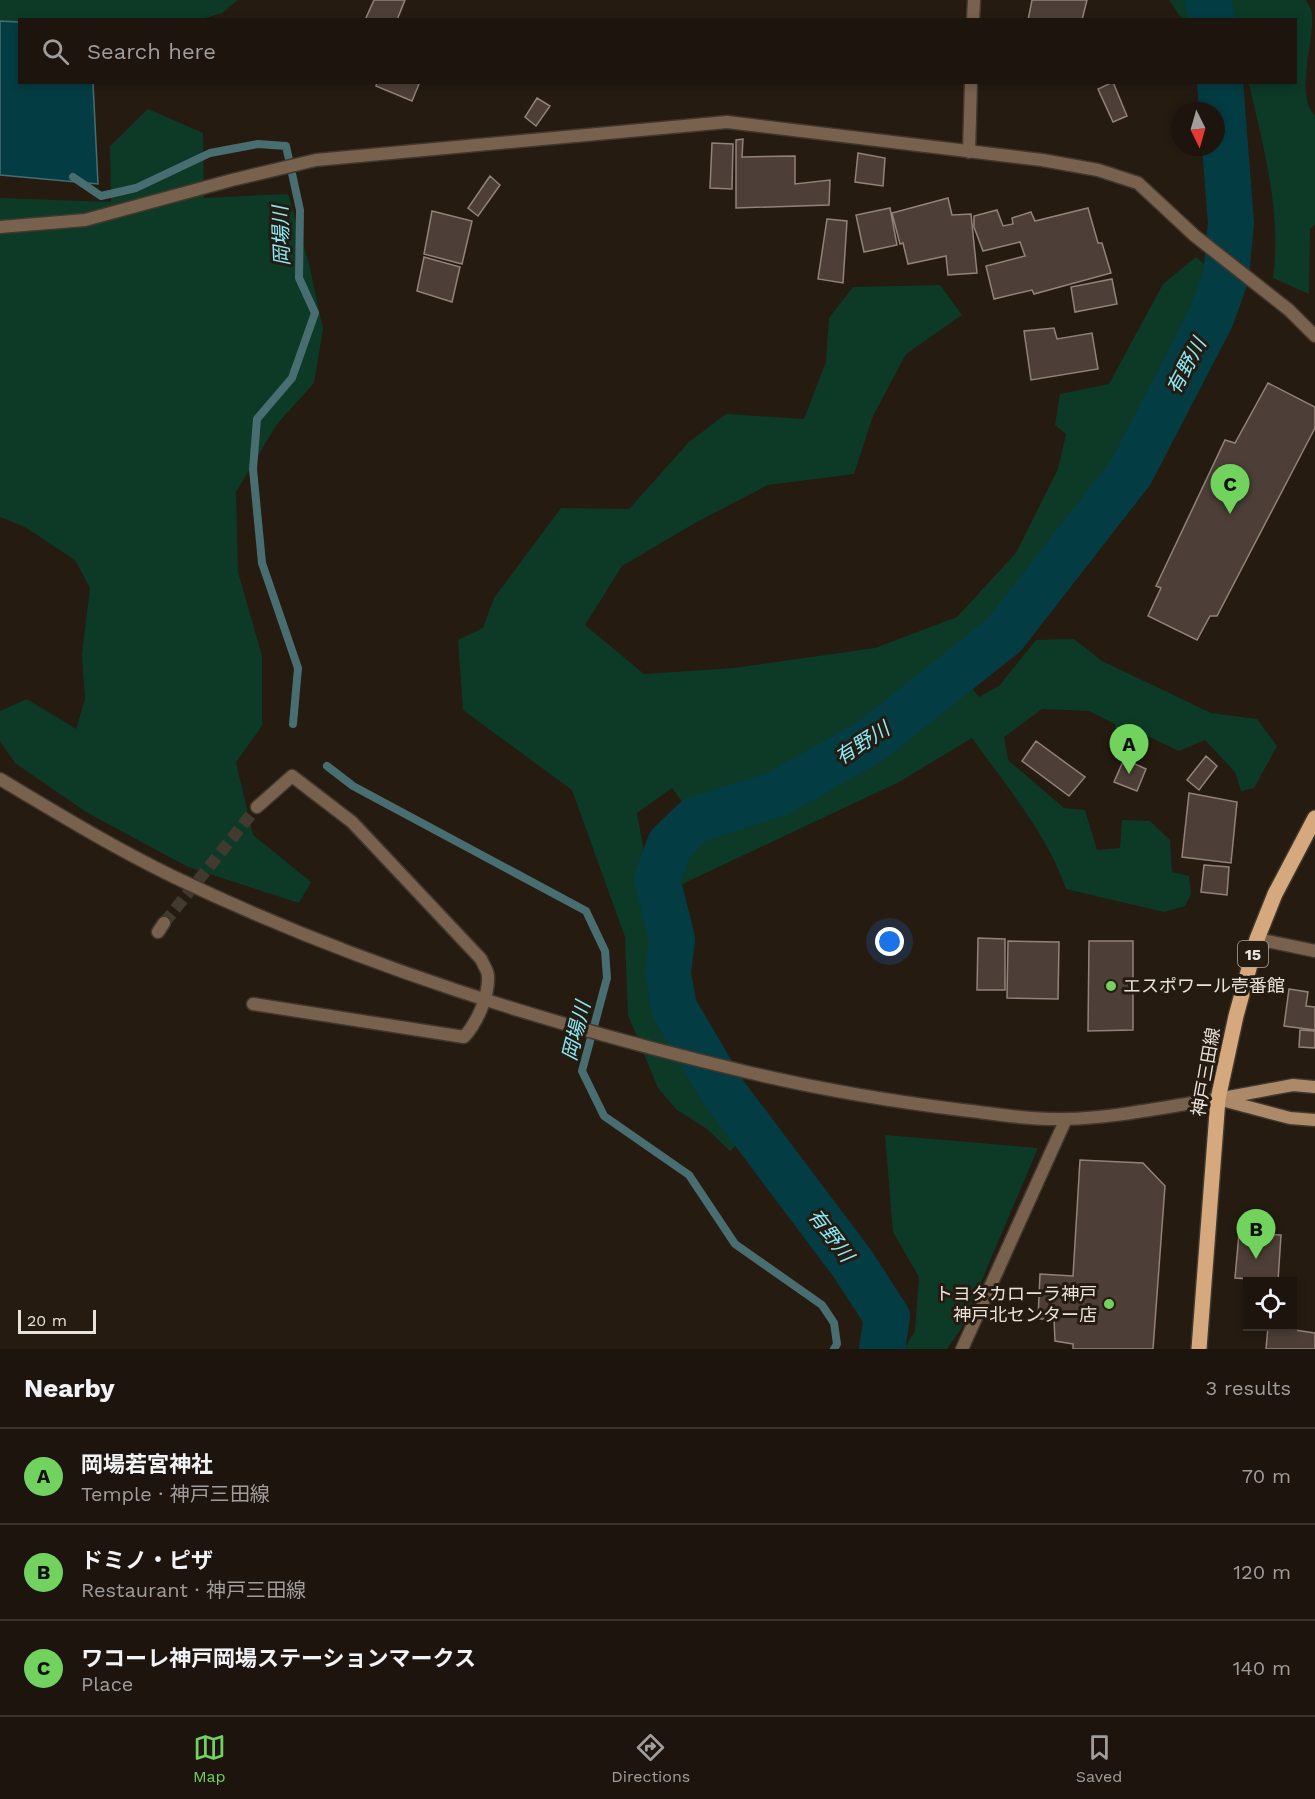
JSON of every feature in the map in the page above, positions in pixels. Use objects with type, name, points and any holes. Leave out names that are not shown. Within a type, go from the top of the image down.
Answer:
[{"type":"main road","name":"神戸三田線","points":[[1199,1349],[1218,1099],[1243,985],[1257,939],[1275,894],[1311,834],[1315,818]]},
{"type":"main road","points":[[1218,1099],[1293,1085],[1315,1087]]},
{"type":"main road","points":[[1218,1099],[1290,1118],[1315,1120]]},
{"type":"street","points":[[973,18],[974,0]]},
{"type":"street","points":[[969,152],[971,84]]},
{"type":"street","points":[[0,227],[85,220],[316,160],[727,122],[878,138],[1098,170],[1138,183],[1195,236],[1289,310],[1315,336]]},
{"type":"street","points":[[254,1004],[464,1037],[471,1029],[483,1001],[488,975],[481,959],[352,822],[292,776],[257,807]]},
{"type":"street","points":[[0,779],[75,824],[176,878],[373,961],[483,1001],[571,1027],[802,1085],[876,1099],[1034,1118],[1066,1119],[1218,1099]]},
{"type":"street","points":[[1257,939],[1315,951]]},
{"type":"street","points":[[962,1349],[1066,1119]]},
{"type":"green space","points":[[0,0],[238,0],[222,13],[205,18],[18,18],[18,39],[0,35]]},
{"type":"green space","points":[[1169,0],[1306,0],[1310,8],[1312,24],[1306,95],[1309,107],[1315,116],[1315,224],[1310,229],[1309,294],[1273,278],[1275,228],[1270,179],[1249,84],[1297,84],[1297,18],[1181,18]]},
{"type":"green space","points":[[1201,84],[1230,84],[1239,243],[1208,210],[1205,156],[1225,156],[1225,102],[1202,102]]},
{"type":"green space","points":[[148,109],[203,133],[204,198],[288,194],[309,264],[323,329],[314,383],[277,424],[236,492],[238,572],[262,656],[262,726],[236,762],[253,835],[311,882],[299,903],[188,867],[86,812],[15,763],[0,741],[0,711],[27,699],[76,729],[85,699],[82,654],[90,588],[75,560],[25,527],[0,517],[0,198],[111,202],[110,146]]},
{"type":"green space","points":[[1196,257],[1237,294],[1220,340],[1144,472],[1092,546],[1024,623],[961,676],[979,697],[999,686],[1036,640],[1074,639],[1102,661],[1211,713],[1257,719],[1277,746],[1254,788],[1241,791],[1235,772],[1205,740],[1179,751],[1147,736],[1141,754],[1115,742],[1115,724],[1089,711],[1042,709],[1004,737],[1008,760],[1064,808],[1085,810],[1097,850],[1120,848],[1122,820],[1150,821],[1170,840],[1172,872],[1189,876],[1191,894],[1185,906],[1164,912],[1066,889],[1058,868],[1037,829],[972,738],[899,782],[674,888],[659,843],[687,808],[672,788],[637,813],[660,940],[647,987],[670,1026],[745,1136],[730,1151],[707,1129],[677,1110],[658,1088],[628,1015],[625,937],[572,790],[463,710],[458,640],[483,628],[494,598],[561,508],[629,509],[689,442],[726,414],[804,419],[826,362],[829,318],[853,287],[940,285],[962,315],[906,354],[873,416],[854,474],[768,485],[695,523],[622,566],[585,625],[644,674],[734,668],[875,648],[957,617],[1016,553],[1058,469],[1066,434],[1055,425],[1060,394],[1109,384],[1163,284]]},
{"type":"green space","points":[[885,1135],[1038,1148],[961,1329],[947,1349],[904,1349],[915,1331],[919,1277],[893,1232]]},
{"type":"water","points":[[0,21],[18,22],[18,84],[93,84],[98,184],[0,175]]},
{"type":"building","points":[[374,0],[405,0],[398,18],[366,18]]},
{"type":"building","points":[[1032,0],[1087,0],[1082,18],[1028,18]]},
{"type":"building","points":[[376,84],[419,84],[412,101],[376,86]]},
{"type":"building","points":[[1114,84],[1127,116],[1113,122],[1098,89]]},
{"type":"building","points":[[537,98],[550,106],[536,126],[525,117]]},
{"type":"building","points":[[743,139],[742,157],[795,156],[795,184],[830,180],[829,205],[736,208],[736,140]]},
{"type":"building","points":[[712,143],[733,144],[732,189],[710,188]]},
{"type":"building","points":[[858,153],[885,158],[883,186],[855,182]]},
{"type":"building","points":[[490,176],[500,185],[478,216],[468,208]]},
{"type":"building","points":[[948,198],[952,215],[971,214],[977,273],[948,275],[946,256],[908,264],[903,243],[900,244],[892,213]]},
{"type":"building","points":[[890,208],[897,245],[864,252],[856,215]]},
{"type":"building","points":[[1088,208],[1098,243],[1102,243],[1111,273],[1034,294],[1032,290],[994,299],[986,266],[1025,256],[1020,242],[983,251],[974,227],[974,216],[997,210],[1003,226],[1013,224],[1012,218],[1031,212],[1035,221]]},
{"type":"building","points":[[432,211],[472,221],[462,264],[424,254]]},
{"type":"building","points":[[827,219],[847,221],[843,283],[818,279]]},
{"type":"building","points":[[424,257],[460,267],[452,302],[417,291]]},
{"type":"building","points":[[1112,279],[1117,304],[1075,312],[1071,287]]},
{"type":"building","points":[[1054,328],[1057,339],[1092,333],[1098,369],[1031,380],[1024,331]]},
{"type":"building","points":[[1268,383],[1315,407],[1315,428],[1217,616],[1210,616],[1197,640],[1148,616],[1161,588],[1156,586],[1225,440],[1235,443]]},
{"type":"building","points":[[1036,741],[1085,777],[1069,796],[1022,761]]},
{"type":"building","points":[[1206,756],[1217,766],[1199,790],[1187,780]]},
{"type":"building","points":[[1124,759],[1146,769],[1137,791],[1114,782]]},
{"type":"building","points":[[1189,793],[1237,802],[1231,863],[1182,857]]},
{"type":"building","points":[[1204,865],[1229,867],[1227,895],[1201,892]]},
{"type":"building","points":[[978,938],[1005,939],[1005,990],[977,990]]},
{"type":"building","points":[[1008,941],[1059,942],[1058,999],[1007,998]]},
{"type":"building","name":"エスポワール壱番館","points":[[1089,941],[1133,941],[1133,1030],[1088,1031]]},
{"type":"building","points":[[1289,989],[1308,992],[1306,1006],[1315,1007],[1315,1030],[1284,1026]]},
{"type":"building","points":[[1300,1030],[1315,1031],[1315,1048],[1299,1047]]},
{"type":"building","points":[[1080,1160],[1143,1163],[1165,1186],[1153,1349],[1073,1349],[1073,1344],[1055,1341],[1054,1319],[1038,1319],[1040,1274],[1073,1276]]},
{"type":"building","points":[[1239,1233],[1281,1235],[1278,1277],[1235,1278]]},
{"type":"building","points":[[1297,1330],[1315,1333],[1315,1349],[1266,1349],[1268,1331]]},
{"type":"waterway","name":"有野川","points":[[1208,0],[1212,18]]},
{"type":"waterway","name":"有野川","points":[[882,1349],[887,1317],[852,1263],[724,1093],[674,1008],[668,974],[672,939],[657,879],[670,844],[695,820],[779,793],[872,740],[1004,635],[1131,472],[1211,318],[1226,276],[1231,223],[1220,84]]},
{"type":"waterway","name":"岡場川","points":[[73,177],[101,196],[136,188],[210,153],[258,144],[286,146],[300,210],[299,278],[315,313],[292,378],[257,419],[253,469],[262,563],[298,668],[293,724]]},
{"type":"waterway","name":"岡場川","points":[[327,766],[353,786],[586,911],[605,951],[607,978],[582,1071],[604,1116],[689,1175],[735,1244],[822,1305],[834,1323],[837,1344],[834,1349]]},
{"type":"tunnel","points":[[164,923],[257,807]]},
{"type":"place","name":"ワコーレ神戸岡場ステーションマークス","points":[[1230,514]]},
{"type":"place","name":"岡場若宮神社","points":[[1129,774]]},
{"type":"place","name":"エスポワール壱番館","points":[[1111,986]]},
{"type":"place","name":"ドミノ・ピザ","points":[[1256,1259]]},
{"type":"place","name":"トヨタカローラ神戸 神戸北センター店","points":[[1109,1304]]}]
